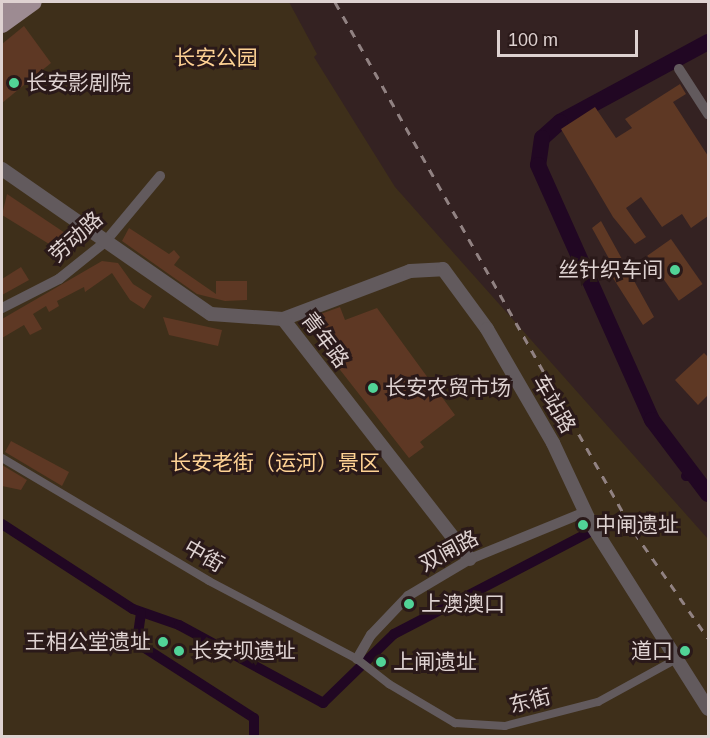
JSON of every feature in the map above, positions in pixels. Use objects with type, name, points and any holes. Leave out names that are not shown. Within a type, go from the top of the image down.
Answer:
[{"type":"main road","points":[[2,11],[15,2]]},
{"type":"main road","points":[[2,25],[34,2]]},
{"type":"street","points":[[679,69],[708,114]]},
{"type":"street","name":"青年路","points":[[2,170],[211,314],[283,319],[470,559]]},
{"type":"street","name":"劳动路","points":[[2,308],[59,279],[105,242],[160,176]]},
{"type":"street","name":"车站路","points":[[283,319],[410,271],[443,269],[487,329],[554,443],[588,517],[708,709]]},
{"type":"street","name":"中街","points":[[2,458],[209,581],[360,662],[389,684]]},
{"type":"street","name":"双闸路","points":[[360,662],[370,635],[408,597],[470,559],[588,517]]},
{"type":"street","name":"东街","points":[[389,684],[455,723],[505,726],[598,702],[678,658]]},
{"type":"green space","name":"长安老街（运河）景区","points":[[2,2],[289,2],[317,54],[314,57],[395,187],[708,539],[708,736],[2,736]]},
{"type":"building","name":"长安影剧院","points":[[24,26],[51,63],[2,103],[2,44]]},
{"type":"building","points":[[680,84],[686,94],[673,102],[708,156],[708,216],[691,228],[682,214],[662,227],[641,197],[626,208],[646,237],[635,244],[613,217],[561,129],[595,107],[616,138],[632,128],[625,119]]},
{"type":"building","points":[[7,194],[71,237],[67,255],[2,215]]},
{"type":"building","points":[[601,221],[654,317],[643,325],[613,278],[618,275],[592,228]]},
{"type":"building","points":[[129,228],[169,254],[174,250],[180,257],[174,265],[216,294],[216,281],[247,281],[247,300],[225,301],[197,294],[122,241]]},
{"type":"building","name":"丝针织车间","points":[[671,239],[703,284],[679,301],[647,256]]},
{"type":"building","points":[[102,261],[118,263],[133,284],[152,296],[144,309],[130,300],[112,273],[85,292],[84,287],[57,301],[59,306],[49,312],[46,306],[33,314],[42,329],[30,335],[24,325],[2,338],[2,319]]},
{"type":"building","points":[[21,267],[29,280],[2,295],[2,279]]},
{"type":"building","points":[[340,307],[345,320],[377,308],[455,415],[420,442],[424,447],[409,458],[312,334],[315,316]]},
{"type":"building","points":[[163,317],[222,330],[218,346],[169,335]]},
{"type":"building","points":[[704,353],[708,357],[708,395],[698,405],[675,380]]},
{"type":"building","points":[[11,441],[69,472],[62,486],[5,452]]},
{"type":"building","points":[[2,465],[27,480],[21,490],[2,486]]},
{"type":"waterway","points":[[708,42],[560,122],[542,138],[538,165],[652,420],[708,494]]},
{"type":"waterway","points":[[686,476],[692,472]]},
{"type":"waterway","points":[[2,524],[133,609],[179,625],[323,703],[394,634],[611,521]]},
{"type":"waterway","points":[[141,613],[137,643],[254,718],[254,736]]},
{"type":"railway","points":[[335,2],[634,532],[708,638]]},
{"type":"place","name":"长安影剧院","points":[[14,83]]},
{"type":"place","name":"丝针织车间","points":[[675,270]]},
{"type":"place","name":"长安农贸市场","points":[[373,388]]},
{"type":"place","name":"中闸遗址","points":[[583,525]]},
{"type":"place","name":"上澳澳口","points":[[409,604]]},
{"type":"place","name":"王相公堂遗址","points":[[163,642]]},
{"type":"place","name":"长安坝遗址","points":[[179,651]]},
{"type":"place","name":"道口","points":[[685,651]]},
{"type":"place","name":"上闸遗址","points":[[381,662]]},
{"type":"park label","name":"长安公园","points":[[216,58]]}]
